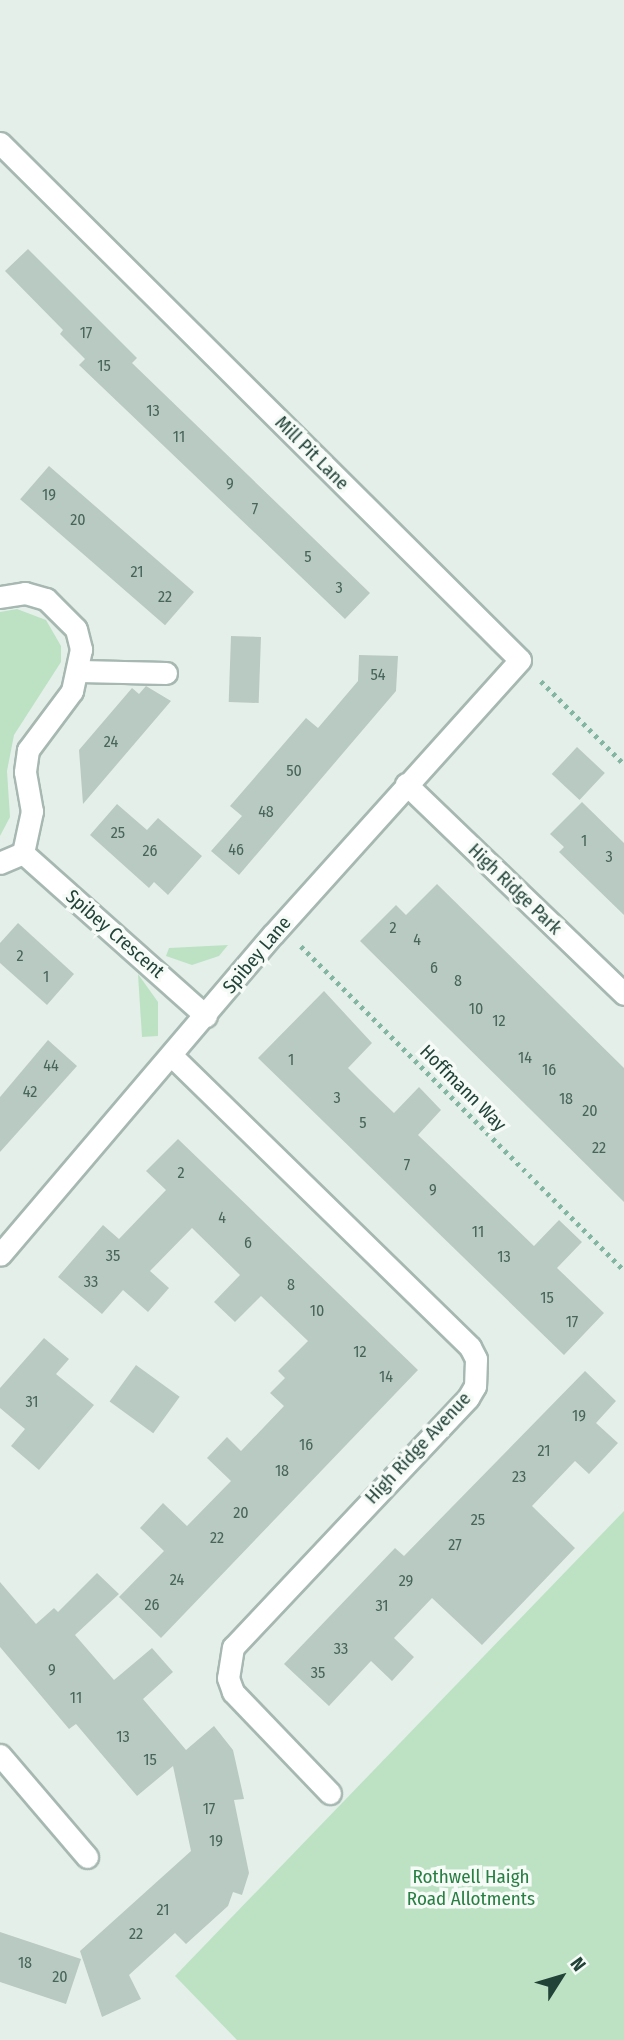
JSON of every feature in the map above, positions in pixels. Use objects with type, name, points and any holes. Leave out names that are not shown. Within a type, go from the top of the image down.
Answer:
[{"type":"street","name":"Mill Pit Lane","points":[[0,143],[520,660]]},
{"type":"street","points":[[0,597],[25,593],[63,611],[79,639],[80,671],[29,750],[25,772],[33,811],[23,853],[0,863]]},
{"type":"street","name":"Spibey Lane","points":[[0,1255],[281,926],[520,660]]},
{"type":"street","points":[[80,671],[166,673]]},
{"type":"street","name":"High Ridge Park","points":[[406,784],[624,994]]},
{"type":"street","name":"Spibey Crescent","points":[[23,853],[206,1016]]},
{"type":"street","name":"High Ridge Avenue","points":[[171,1055],[470,1347],[476,1359],[475,1386],[467,1398],[233,1647],[228,1678],[233,1692],[330,1793]]},
{"type":"street","points":[[0,1755],[88,1857]]},
{"type":"path","points":[[520,660],[624,764]]},
{"type":"path","name":"Hoffmann Way","points":[[281,926],[624,1270]]},
{"type":"green space","points":[[17,609],[46,620],[61,646],[61,662],[14,735],[7,771],[10,817],[0,836],[0,612]]},
{"type":"green space","points":[[228,945],[219,956],[192,965],[166,956],[169,948]]},
{"type":"green space","points":[[138,974],[158,1002],[158,1036],[142,1037]]},
{"type":"green space","name":"Rothwell Haigh Road Allotments","points":[[624,1511],[624,2040],[237,2040],[175,1976]]},
{"type":"building","points":[[28,249],[137,358],[132,363],[370,593],[345,619],[79,365],[85,359],[60,334],[63,330],[5,271]]},
{"type":"building","points":[[49,466],[194,592],[165,625],[20,499]]},
{"type":"building","points":[[231,636],[261,637],[259,703],[229,702]]},
{"type":"building","points":[[359,655],[398,656],[396,691],[239,875],[211,851],[242,816],[230,806],[306,718],[318,728],[358,681]]},
{"type":"building","points":[[146,686],[171,701],[83,804],[79,750],[132,688],[139,694]]},
{"type":"building","points":[[577,747],[605,773],[580,800],[552,774]]},
{"type":"building","points":[[582,802],[624,843],[624,915],[559,852],[564,847],[550,834]]},
{"type":"building","points":[[117,804],[147,830],[158,818],[202,856],[168,895],[154,882],[149,888],[90,835]]},
{"type":"building","points":[[437,884],[624,1068],[624,1202],[360,941],[396,905],[406,915]]},
{"type":"building","points":[[18,923],[74,974],[47,1005],[0,963],[0,943]]},
{"type":"building","points":[[324,991],[372,1043],[348,1068],[370,1090],[394,1113],[419,1087],[441,1110],[418,1135],[534,1246],[559,1220],[582,1242],[557,1268],[604,1313],[564,1355],[258,1058]]},
{"type":"building","points":[[48,1040],[77,1066],[0,1152],[0,1097]]},
{"type":"building","points":[[178,1139],[418,1370],[161,1638],[119,1597],[164,1551],[140,1528],[163,1503],[187,1526],[231,1481],[207,1458],[227,1437],[241,1451],[284,1406],[270,1393],[285,1378],[278,1371],[308,1341],[261,1296],[235,1322],[214,1302],[240,1275],[192,1228],[150,1271],[169,1288],[148,1312],[123,1290],[102,1314],[58,1277],[103,1225],[119,1239],[166,1190],[146,1171]]},
{"type":"building","points":[[44,1338],[69,1359],[56,1374],[94,1405],[39,1470],[11,1446],[25,1429],[0,1408],[0,1388]]},
{"type":"building","points":[[136,1365],[180,1397],[153,1433],[110,1401]]},
{"type":"building","points":[[585,1371],[616,1401],[596,1423],[618,1443],[589,1474],[575,1461],[532,1506],[575,1548],[482,1645],[432,1598],[394,1638],[414,1657],[392,1681],[371,1661],[329,1706],[284,1664],[395,1548],[404,1556]]},
{"type":"building","points":[[97,1573],[119,1594],[75,1635],[114,1680],[152,1648],[173,1672],[143,1699],[186,1750],[214,1726],[233,1750],[244,1799],[234,1800],[249,1873],[242,1895],[233,1892],[228,1906],[186,1944],[175,1933],[129,1975],[141,1999],[102,2017],[80,1951],[191,1851],[173,1766],[137,1796],[76,1724],[69,1729],[0,1647],[0,1582],[36,1624],[54,1608],[58,1612]]},
{"type":"building","points":[[0,1932],[81,1959],[66,2004],[0,1982]]}]
